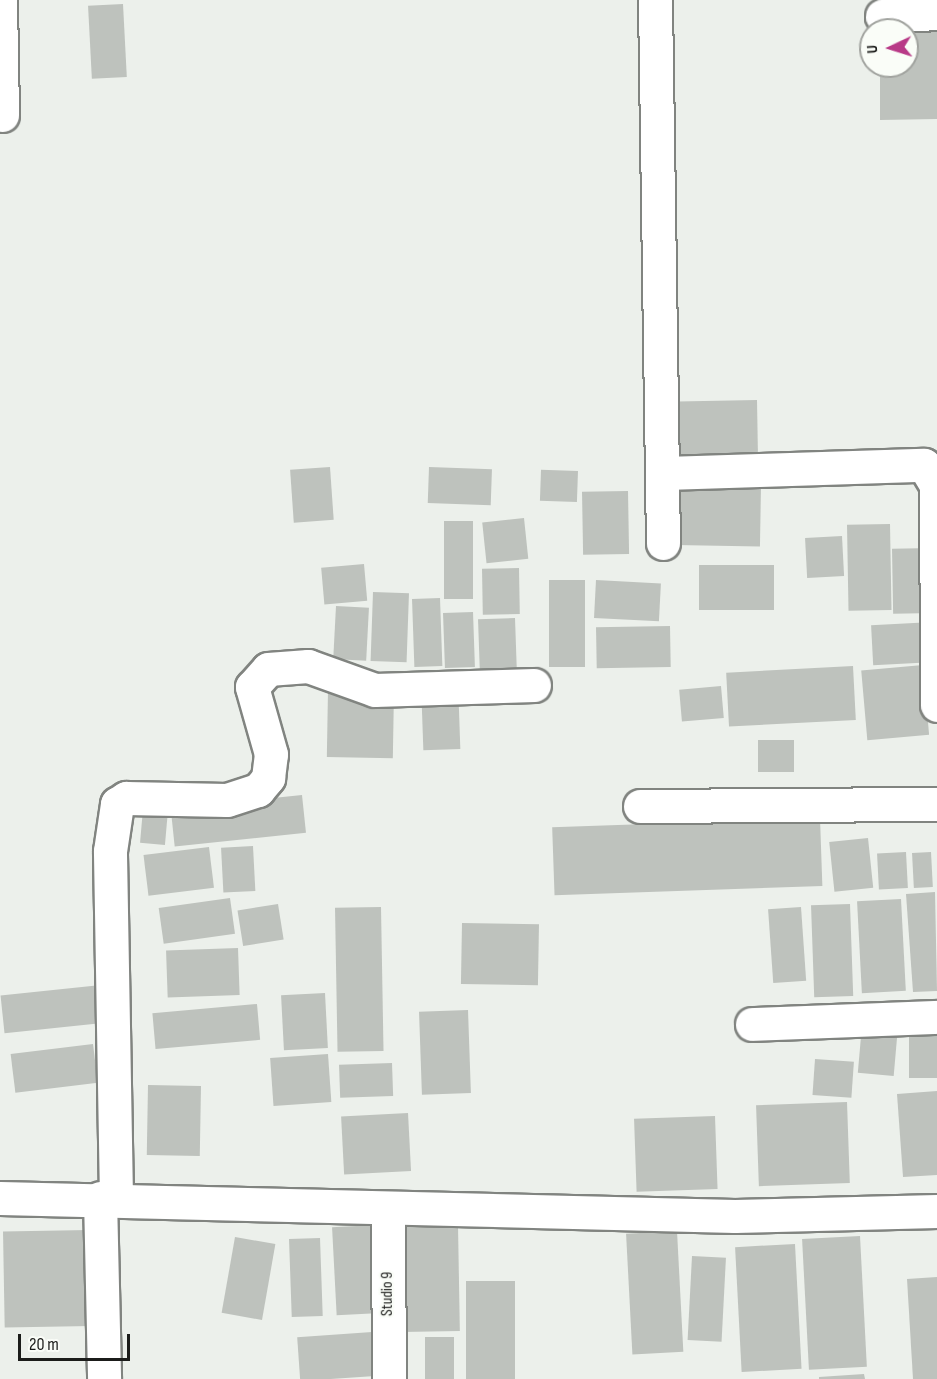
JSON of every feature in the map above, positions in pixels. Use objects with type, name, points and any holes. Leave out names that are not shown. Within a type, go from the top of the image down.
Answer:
[{"type":"street","points":[[0,0],[2,115]]},
{"type":"street","points":[[655,0],[665,473],[663,543]]},
{"type":"street","points":[[882,16],[937,13]]},
{"type":"street","points":[[665,473],[924,465],[936,484],[937,705]]},
{"type":"street","points":[[104,1379],[108,1198],[110,851],[117,804],[126,798],[227,800],[258,790],[268,778],[271,754],[252,687],[268,669],[308,666],[375,690],[534,685]]},
{"type":"street","points":[[640,806],[937,804]]},
{"type":"street","points":[[752,1024],[937,1017]]},
{"type":"street","points":[[0,1198],[108,1198],[388,1210],[735,1216],[937,1211]]},
{"type":"street","name":"Studio 9","points":[[388,1210],[389,1379]]},
{"type":"building","points":[[123,4],[127,77],[92,79],[88,6]]},
{"type":"building","points":[[937,28],[937,119],[880,120],[880,78],[919,78],[919,29]]},
{"type":"building","points":[[757,400],[758,458],[679,459],[678,401]]},
{"type":"building","points":[[330,467],[334,520],[294,523],[290,470]]},
{"type":"building","points":[[429,467],[492,469],[491,505],[428,503]]},
{"type":"building","points":[[541,470],[578,471],[577,502],[540,501]]},
{"type":"building","points":[[676,485],[761,486],[760,546],[675,545]]},
{"type":"building","points":[[628,491],[629,554],[583,555],[582,492]]},
{"type":"building","points":[[524,518],[528,559],[487,563],[482,522]]},
{"type":"building","points":[[444,521],[473,521],[473,599],[444,599]]},
{"type":"building","points":[[890,524],[892,610],[849,611],[847,525]]},
{"type":"building","points":[[842,536],[844,576],[807,578],[805,538]]},
{"type":"building","points":[[933,548],[934,613],[893,614],[892,549]]},
{"type":"building","points":[[364,564],[367,601],[324,605],[321,568]]},
{"type":"building","points":[[699,565],[774,565],[774,610],[699,610]]},
{"type":"building","points":[[519,568],[520,614],[483,615],[482,569]]},
{"type":"building","points":[[549,580],[585,580],[585,667],[549,667]]},
{"type":"building","points":[[596,580],[661,583],[659,621],[594,618]]},
{"type":"building","points":[[373,592],[409,593],[407,662],[371,661]]},
{"type":"building","points":[[440,598],[442,666],[414,667],[412,599]]},
{"type":"building","points":[[336,606],[369,608],[366,661],[333,659]]},
{"type":"building","points":[[473,612],[475,667],[445,668],[443,613]]},
{"type":"building","points":[[515,618],[517,669],[480,670],[478,619]]},
{"type":"building","points":[[933,622],[935,662],[873,665],[871,625]]},
{"type":"building","points":[[670,626],[671,667],[597,668],[596,627]]},
{"type":"building","points":[[923,665],[929,735],[867,740],[861,670]]},
{"type":"building","points":[[853,666],[856,720],[729,727],[726,673]]},
{"type":"building","points":[[458,682],[460,749],[423,750],[421,683]]},
{"type":"building","points":[[721,686],[724,718],[682,722],[679,690]]},
{"type":"building","points":[[328,690],[394,691],[393,758],[327,757]]},
{"type":"building","points":[[758,740],[794,740],[794,772],[758,772]]},
{"type":"building","points":[[302,795],[306,833],[175,847],[171,809]]},
{"type":"building","points":[[143,809],[168,811],[165,845],[140,843]]},
{"type":"building","points":[[820,818],[822,886],[555,895],[552,827]]},
{"type":"building","points":[[868,838],[873,888],[834,892],[829,842]]},
{"type":"building","points":[[253,846],[255,891],[223,893],[221,848]]},
{"type":"building","points":[[209,847],[214,888],[148,896],[143,855]]},
{"type":"building","points":[[906,852],[908,888],[879,889],[877,854]]},
{"type":"building","points":[[931,852],[933,887],[914,888],[912,853]]},
{"type":"building","points":[[935,892],[937,991],[913,992],[906,894]]},
{"type":"building","points":[[230,898],[235,934],[164,944],[159,908]]},
{"type":"building","points":[[901,899],[906,991],[862,993],[857,901]]},
{"type":"building","points":[[278,904],[284,940],[243,946],[238,910]]},
{"type":"building","points":[[850,904],[853,996],[814,997],[811,905]]},
{"type":"building","points":[[381,907],[384,1051],[338,1052],[335,908]]},
{"type":"building","points":[[801,907],[806,981],[773,983],[768,909]]},
{"type":"building","points":[[462,923],[539,924],[538,985],[461,984]]},
{"type":"building","points":[[238,948],[240,995],[168,997],[166,951]]},
{"type":"building","points":[[101,985],[105,1023],[5,1033],[1,996]]},
{"type":"building","points":[[325,993],[328,1048],[284,1050],[281,995]]},
{"type":"building","points":[[257,1004],[260,1040],[156,1049],[152,1013]]},
{"type":"building","points":[[468,1010],[471,1093],[422,1095],[419,1012]]},
{"type":"building","points":[[862,1025],[898,1028],[894,1076],[858,1073]]},
{"type":"building","points":[[909,1031],[937,1031],[937,1078],[909,1078]]},
{"type":"building","points":[[93,1044],[98,1083],[15,1093],[11,1054]]},
{"type":"building","points":[[328,1054],[331,1102],[273,1106],[270,1058]]},
{"type":"building","points":[[815,1059],[854,1062],[851,1098],[812,1095]]},
{"type":"building","points":[[392,1063],[393,1096],[340,1098],[339,1065]]},
{"type":"building","points":[[148,1085],[201,1086],[200,1156],[147,1155]]},
{"type":"building","points":[[937,1091],[937,1175],[903,1177],[897,1094]]},
{"type":"building","points":[[847,1102],[850,1183],[759,1186],[756,1105]]},
{"type":"building","points":[[408,1113],[411,1171],[344,1174],[341,1117]]},
{"type":"building","points":[[715,1116],[718,1189],[637,1192],[634,1119]]},
{"type":"building","points":[[376,1225],[381,1313],[337,1315],[332,1227]]},
{"type":"building","points":[[458,1225],[460,1331],[402,1332],[400,1226]]},
{"type":"building","points":[[89,1230],[91,1326],[5,1327],[3,1232]]},
{"type":"building","points":[[677,1231],[683,1352],[632,1355],[626,1234]]},
{"type":"building","points":[[860,1236],[867,1367],[809,1370],[802,1239]]},
{"type":"building","points":[[235,1237],[275,1244],[262,1320],[222,1313]]},
{"type":"building","points":[[320,1238],[323,1316],[292,1317],[289,1239]]},
{"type":"building","points":[[795,1244],[802,1369],[742,1372],[735,1247]]},
{"type":"building","points":[[692,1256],[726,1258],[722,1342],[688,1340]]},
{"type":"building","points":[[937,1277],[937,1379],[913,1379],[907,1279]]},
{"type":"building","points":[[466,1281],[515,1281],[515,1379],[466,1379]]},
{"type":"building","points":[[372,1332],[375,1376],[300,1379],[297,1337]]},
{"type":"building","points":[[425,1337],[454,1337],[454,1379],[425,1379]]},
{"type":"building","points":[[864,1374],[865,1379],[819,1379],[819,1377]]}]
